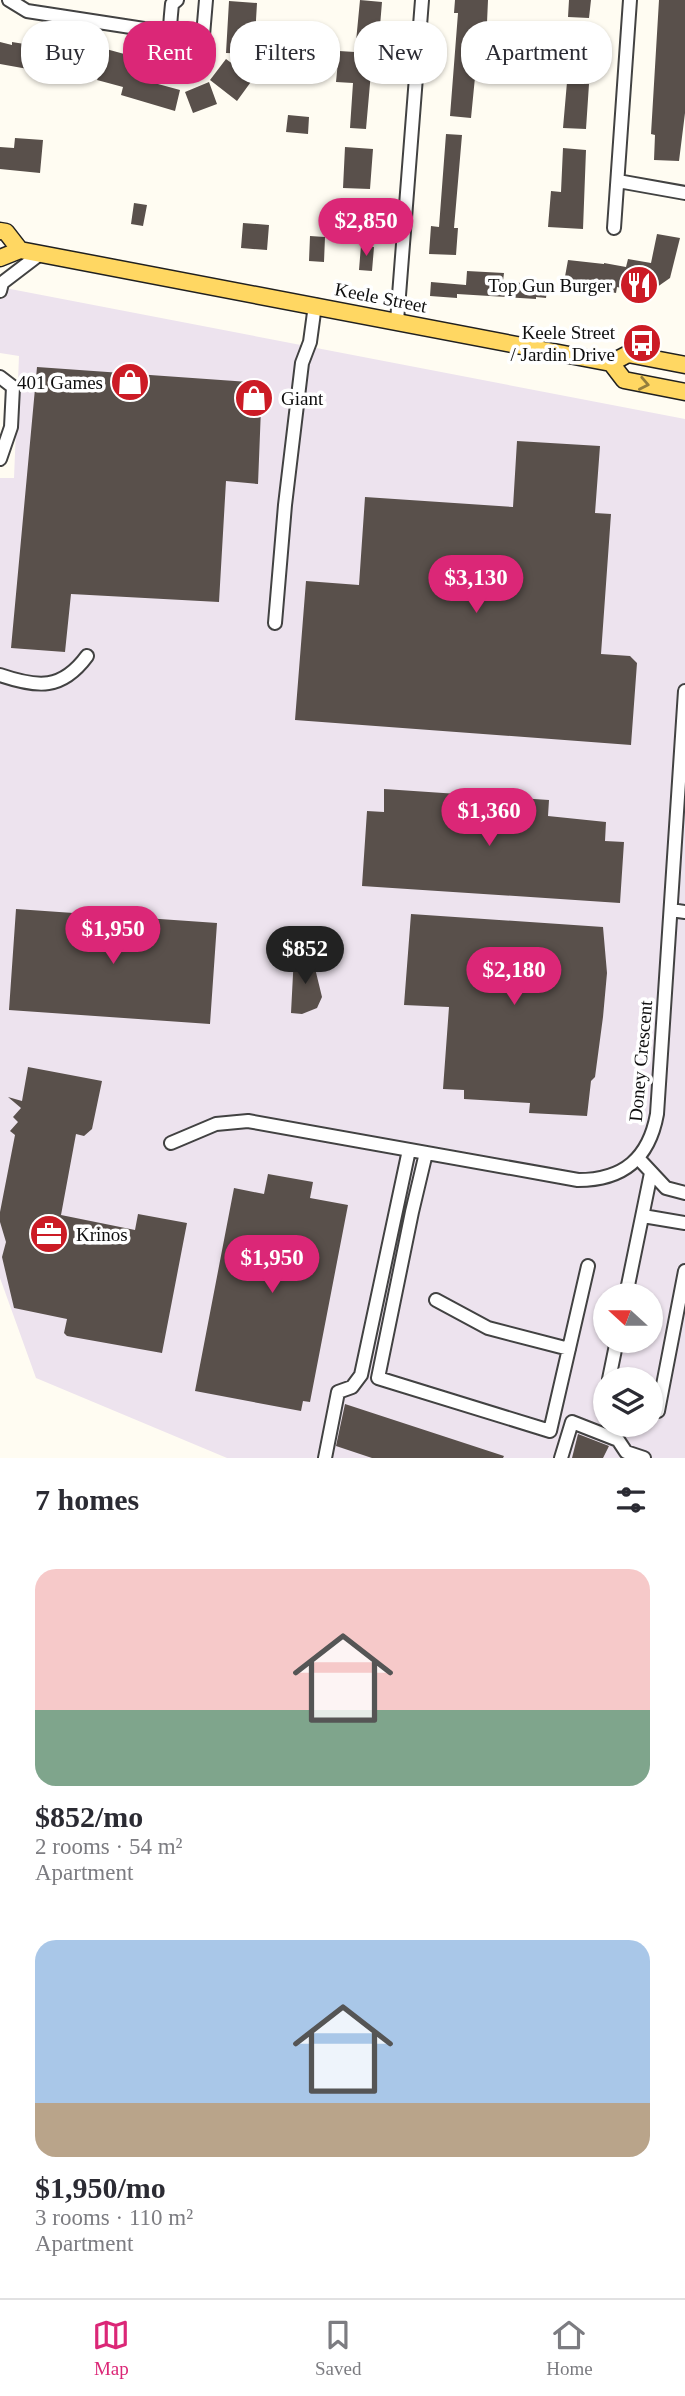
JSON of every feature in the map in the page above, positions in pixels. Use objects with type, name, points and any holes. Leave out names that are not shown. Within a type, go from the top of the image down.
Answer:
[{"type":"main road","points":[[0,231],[6,232],[20,250],[0,258]]},
{"type":"main road","name":"Keele Street","points":[[20,250],[611,363],[628,354],[685,365]]},
{"type":"main road","name":"Keele Street","points":[[611,363],[624,380],[685,392]]},
{"type":"street","points":[[9,0],[27,11],[123,26]]},
{"type":"street","points":[[171,21],[172,5],[177,0]]},
{"type":"street","points":[[204,21],[206,0]]},
{"type":"street","points":[[397,321],[422,0]]},
{"type":"street","points":[[614,228],[630,0]]},
{"type":"street","points":[[618,181],[685,193]]},
{"type":"street","points":[[1,285],[40,254]]},
{"type":"street","points":[[275,623],[285,505],[302,363],[310,342],[315,305]]},
{"type":"street","points":[[0,377],[13,387],[10,427],[0,459]]},
{"type":"street","points":[[0,675],[20,682],[54,684],[77,670],[88,656]]},
{"type":"street","name":"Doney Crescent","points":[[170,1143],[201,1129],[233,1120],[269,1124],[578,1180],[601,1179],[614,1175],[638,1158],[652,1137],[657,1114],[671,910],[680,858],[685,691]]},
{"type":"street","points":[[671,910],[685,912]]},
{"type":"street","points":[[326,1458],[338,1392],[352,1387],[361,1375],[409,1150]]},
{"type":"street","points":[[426,1153],[378,1378],[550,1431],[587,1266]]},
{"type":"street","points":[[638,1158],[666,1188],[685,1194]]},
{"type":"street","points":[[629,1283],[651,1172]]},
{"type":"street","points":[[643,1216],[685,1223]]},
{"type":"street","points":[[663,1385],[685,1271]]},
{"type":"street","points":[[436,1300],[488,1328],[569,1349]]},
{"type":"street","points":[[561,1458],[572,1422],[618,1440],[626,1452],[644,1458]]},
{"type":"shaded area","points":[[0,287],[685,419],[685,1458],[227,1458],[36,1378],[0,1278],[0,478],[14,478],[19,356],[0,353]]},
{"type":"building","points":[[360,0],[382,2],[380,21],[358,21]]},
{"type":"building","points":[[455,0],[488,0],[487,21],[461,21],[461,84],[474,84],[471,118],[450,116],[458,13],[454,13]]},
{"type":"building","points":[[569,0],[591,0],[589,18],[568,17]]},
{"type":"building","points":[[659,0],[685,0],[685,113],[679,161],[654,160],[655,135],[651,134]]},
{"type":"building","points":[[229,1],[257,3],[256,21],[230,21],[230,53],[226,53]]},
{"type":"building","points":[[0,42],[12,45],[12,42],[21,43],[21,68],[0,64]]},
{"type":"building","points":[[109,50],[123,54],[123,84],[158,84],[180,90],[175,111],[121,95],[123,87],[109,83]]},
{"type":"building","points":[[340,51],[354,52],[354,84],[370,84],[366,129],[350,128],[353,83],[340,82]]},
{"type":"building","points":[[226,59],[230,62],[230,84],[249,84],[237,101],[215,84],[216,72]]},
{"type":"building","points":[[210,84],[217,104],[193,113],[185,92]]},
{"type":"building","points":[[567,84],[589,84],[586,129],[563,128]]},
{"type":"building","points":[[288,115],[309,117],[308,134],[286,132]]},
{"type":"building","points":[[446,134],[462,135],[454,228],[458,228],[456,255],[429,254],[431,226],[439,227]]},
{"type":"building","points":[[15,138],[43,140],[40,173],[0,169],[0,147],[14,148]]},
{"type":"building","points":[[345,147],[373,149],[370,189],[343,188]]},
{"type":"building","points":[[563,148],[586,150],[583,229],[548,227],[551,191],[561,192]]},
{"type":"building","points":[[134,203],[147,205],[143,226],[131,224]]},
{"type":"building","points":[[243,223],[269,225],[267,250],[241,248]]},
{"type":"building","points":[[657,234],[680,238],[670,278],[650,292],[617,287],[616,293],[564,282],[568,260],[626,267],[628,259],[651,263]]},
{"type":"building","points":[[310,236],[325,237],[324,262],[309,261]]},
{"type":"building","points":[[361,245],[374,247],[372,271],[359,270]]},
{"type":"building","points":[[467,271],[504,273],[503,281],[538,285],[538,280],[548,281],[546,298],[457,294],[457,298],[430,296],[431,282],[466,285]]},
{"type":"building","points":[[37,367],[262,383],[258,484],[226,481],[219,602],[71,594],[65,652],[11,648]]},
{"type":"building","points":[[517,441],[600,446],[595,513],[611,514],[601,654],[630,656],[637,663],[631,745],[295,720],[306,581],[359,585],[365,497],[513,507]]},
{"type":"building","points":[[384,789],[549,800],[548,816],[606,822],[605,841],[624,842],[620,903],[362,886],[367,811],[384,812]]},
{"type":"building","points":[[16,909],[217,923],[210,1024],[9,1010]]},
{"type":"building","points":[[411,914],[603,927],[607,973],[595,1077],[591,1081],[587,1116],[529,1113],[530,1103],[464,1099],[464,1090],[443,1089],[449,1007],[404,1005]]},
{"type":"building","points":[[294,955],[312,956],[322,997],[317,1008],[302,1014],[291,1013]]},
{"type":"building","points":[[28,1067],[102,1081],[92,1129],[84,1136],[76,1134],[61,1215],[135,1230],[138,1214],[187,1223],[162,1353],[67,1336],[64,1333],[67,1319],[14,1308],[2,1257],[6,1242],[0,1212],[15,1135],[10,1131],[18,1122],[13,1117],[21,1108],[8,1097],[22,1101]]},
{"type":"building","points":[[268,1174],[313,1182],[310,1198],[348,1205],[310,1402],[303,1401],[301,1411],[195,1391],[234,1188],[264,1194]]},
{"type":"building","points":[[345,1404],[504,1456],[372,1458],[336,1446]]},
{"type":"building","points":[[578,1434],[609,1446],[603,1458],[572,1458]]},
{"type":"place","name":"Top Gun Burger","points":[[639,285]]},
{"type":"place","name":"Keele Street / Jardin Drive","points":[[642,343]]},
{"type":"place","name":"401 Games","points":[[130,382]]},
{"type":"place","name":"Giant","points":[[254,398]]},
{"type":"place","name":"Krinos","points":[[49,1234]]}]
